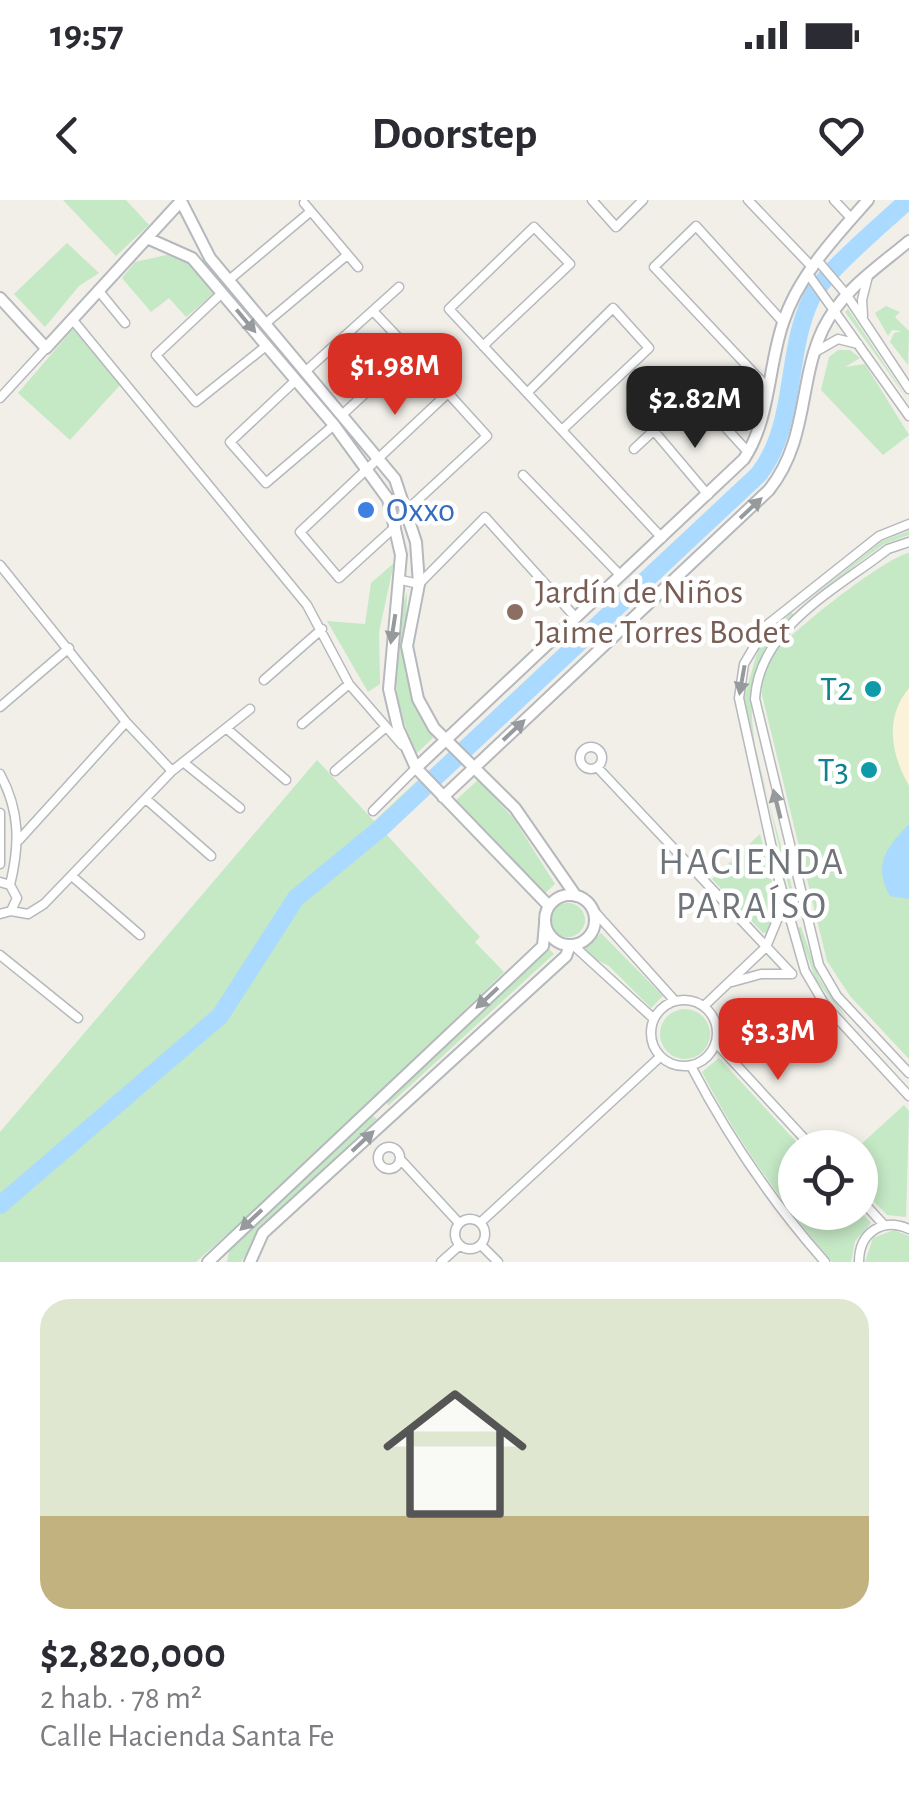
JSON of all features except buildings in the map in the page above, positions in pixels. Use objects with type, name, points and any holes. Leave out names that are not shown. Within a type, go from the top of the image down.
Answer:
[{"type":"street","points":[[0,398],[182,200],[203,246],[380,458],[408,509],[419,584],[408,634],[410,672],[424,712],[515,808],[576,896],[676,1001],[704,1006],[716,1023],[716,1044],[707,1058],[691,1066],[674,1066],[660,1057],[650,1034],[654,1019],[676,1001]]},
{"type":"street","points":[[592,200],[616,227],[643,200]]},
{"type":"street","points":[[748,200],[813,268],[844,291],[909,389]]},
{"type":"street","points":[[834,200],[852,218]]},
{"type":"street","points":[[373,812],[748,452],[783,322],[813,268],[868,200]]},
{"type":"street","points":[[304,203],[358,267]]},
{"type":"street","points":[[230,280],[310,212]]},
{"type":"street","points":[[768,387],[654,267],[696,226],[783,322]]},
{"type":"street","points":[[484,346],[570,264],[534,227],[449,309],[662,538]]},
{"type":"street","points":[[147,238],[192,258],[334,425],[388,498],[397,525],[401,580],[388,661],[391,702],[406,749]]},
{"type":"street","points":[[443,797],[471,764],[769,490],[794,446],[832,303],[909,241]]},
{"type":"street","points":[[192,258],[203,246]]},
{"type":"street","points":[[266,323],[346,256]]},
{"type":"street","points":[[813,268],[832,303],[908,410]]},
{"type":"street","points":[[864,320],[862,292],[871,271]]},
{"type":"street","points":[[306,370],[399,286]]},
{"type":"street","points":[[98,290],[125,322]]},
{"type":"street","points":[[222,293],[156,356],[196,402],[266,346]]},
{"type":"street","points":[[0,298],[46,348]]},
{"type":"street","points":[[528,392],[613,308],[650,348],[563,429]]},
{"type":"street","points":[[343,414],[410,351],[373,311]]},
{"type":"street","points":[[72,319],[322,628],[350,684],[406,749],[419,771],[549,906]]},
{"type":"street","points":[[817,350],[826,342],[844,339],[868,354]]},
{"type":"street","points":[[295,381],[230,442],[266,483],[334,425]]},
{"type":"street","points":[[397,525],[339,578],[300,532],[448,393],[486,436],[408,509]]},
{"type":"street","points":[[634,449],[694,393],[748,452]]},
{"type":"street","points":[[654,431],[708,494]]},
{"type":"street","points":[[523,475],[621,576]]},
{"type":"street","points":[[419,584],[485,517],[576,618]]},
{"type":"street","points":[[909,524],[879,536],[793,603],[754,644],[739,698],[788,919],[808,978],[852,1035],[909,1096]]},
{"type":"street","points":[[909,542],[888,549],[803,615],[768,652],[754,698],[804,916],[824,976],[909,1073]]},
{"type":"street","points":[[0,564],[4,577],[172,771]]},
{"type":"street","points":[[401,580],[419,584]]},
{"type":"street","points":[[793,603],[803,615]]},
{"type":"street","points":[[264,680],[322,628]]},
{"type":"street","points":[[0,706],[69,648]]},
{"type":"street","points":[[302,724],[350,684]]},
{"type":"street","points":[[0,914],[28,914],[73,877],[172,771],[250,709]]},
{"type":"street","points":[[11,911],[18,898],[5,884],[19,840],[126,722]]},
{"type":"street","points":[[335,772],[386,727]]},
{"type":"street","points":[[226,728],[286,780]]},
{"type":"street","points":[[183,762],[240,808]]},
{"type":"street","points":[[597,767],[792,974]]},
{"type":"street","points":[[0,774],[13,799],[19,840]]},
{"type":"street","points":[[146,800],[211,856]]},
{"type":"street","points":[[0,812],[0,864]]},
{"type":"street","points":[[73,877],[140,935]]},
{"type":"street","points":[[213,1260],[543,946],[549,906],[556,899],[576,896]]},
{"type":"street","points":[[704,1006],[766,947],[778,925],[783,896]]},
{"type":"street","points":[[250,1262],[263,1233],[566,956],[572,945],[592,933],[594,912]]},
{"type":"street","points":[[788,919],[804,916]]},
{"type":"street","points":[[545,924],[550,935],[572,945],[654,1019]]},
{"type":"street","points":[[0,954],[78,1018]]},
{"type":"street","points":[[724,986],[761,974],[808,978]]},
{"type":"street","points":[[852,1035],[864,1024]]},
{"type":"street","points":[[716,1044],[795,1130]]},
{"type":"street","points":[[481,1222],[660,1057]]},
{"type":"street","points":[[691,1066],[737,1147],[787,1219],[825,1262]]},
{"type":"street","points":[[375,1106],[387,1119]]},
{"type":"street","points":[[400,1160],[459,1223]]},
{"type":"street","points":[[470,1218],[481,1222],[486,1234],[481,1244],[468,1249],[460,1245],[454,1232],[459,1223],[470,1218]]},
{"type":"street","points":[[878,1218],[884,1225],[908,1228]]},
{"type":"street","points":[[859,1262],[862,1243],[884,1225]]},
{"type":"street","points":[[481,1244],[498,1262]]},
{"type":"street","points":[[441,1262],[460,1245]]},
{"type":"green space","points":[[63,200],[126,200],[149,225],[116,256]]},
{"type":"green space","points":[[67,243],[99,273],[79,286],[45,327],[14,294]]},
{"type":"green space","points":[[171,254],[185,259],[214,294],[186,317],[169,298],[151,312],[122,278],[135,262]]},
{"type":"green space","points":[[886,306],[900,312],[895,317],[909,331],[908,365],[890,342],[894,333],[902,331],[892,330],[888,336],[875,313]]},
{"type":"green space","points":[[848,309],[909,401],[845,312]]},
{"type":"green space","points":[[73,329],[121,384],[70,440],[18,393]]},
{"type":"green space","points":[[838,350],[850,350],[860,358],[845,367],[865,364],[909,435],[883,455],[821,390],[829,357]]},
{"type":"green space","points":[[909,531],[909,535],[884,544],[803,604],[882,541]]},
{"type":"green space","points":[[909,553],[909,1059],[850,996],[827,961],[762,695],[767,666],[780,647],[858,582]]},
{"type":"green space","points":[[394,563],[379,632],[380,684],[368,692],[327,621],[365,624],[371,583]]},
{"type":"green space","points":[[407,592],[405,673],[433,738],[417,753],[402,714],[395,674],[397,633]]},
{"type":"green space","points":[[791,612],[794,615],[771,640],[757,668],[752,698],[757,753],[744,698],[759,646]]},
{"type":"green space","points":[[317,760],[374,821],[418,780],[447,811],[430,793],[387,835],[480,937],[475,942],[504,972],[306,1164],[196,1262],[0,1262],[0,1132]]},
{"type":"green space","points":[[478,780],[514,819],[555,884],[544,894],[456,800]]},
{"type":"green space","points":[[767,797],[791,884],[794,910]]},
{"type":"green space","points":[[760,834],[777,902],[769,932],[763,933],[712,879]]},
{"type":"green space","points":[[568,903],[580,908],[585,920],[580,932],[568,937],[556,932],[551,920],[556,908]]},
{"type":"green space","points":[[801,927],[819,978],[849,1022],[816,980],[797,928]]},
{"type":"green space","points":[[601,933],[663,996],[651,1008],[609,966],[581,952]]},
{"type":"green space","points":[[549,949],[554,954],[388,1106],[387,1101]]},
{"type":"green space","points":[[685,1009],[703,1016],[710,1034],[703,1052],[685,1059],[667,1052],[660,1034],[667,1016]]},
{"type":"green space","points":[[719,1058],[785,1130],[778,1130],[778,1194],[745,1147],[702,1072]]},
{"type":"green space","points":[[904,1105],[909,1111],[906,1217],[887,1215],[878,1206],[877,1130]]},
{"type":"green space","points":[[373,1116],[377,1119],[266,1223],[241,1262],[227,1262],[230,1247]]},
{"type":"green space","points":[[806,1230],[865,1230],[855,1241],[851,1262],[832,1262]]},
{"type":"green space","points":[[894,1230],[909,1236],[909,1262],[865,1262],[873,1238]]},
{"type":"sand","points":[[909,688],[909,786],[894,749],[893,724]]},
{"type":"water","points":[[909,824],[909,899],[890,896],[882,865],[894,840]]},
{"type":"waterway","points":[[0,1205],[220,1016],[296,898],[381,828],[759,474],[780,433],[797,343],[811,299],[841,262],[908,200]]},
{"type":"place","name":"Oxxo","points":[[366,510]]},
{"type":"place","name":"Jardín de Niños Jaime Torres Bodet","points":[[515,612]]},
{"type":"place","name":"T2","points":[[873,689]]},
{"type":"place","name":"T3","points":[[869,770]]},
{"type":"district","name":"HACIENDA PARAÍSO","points":[[752,884]]}]
